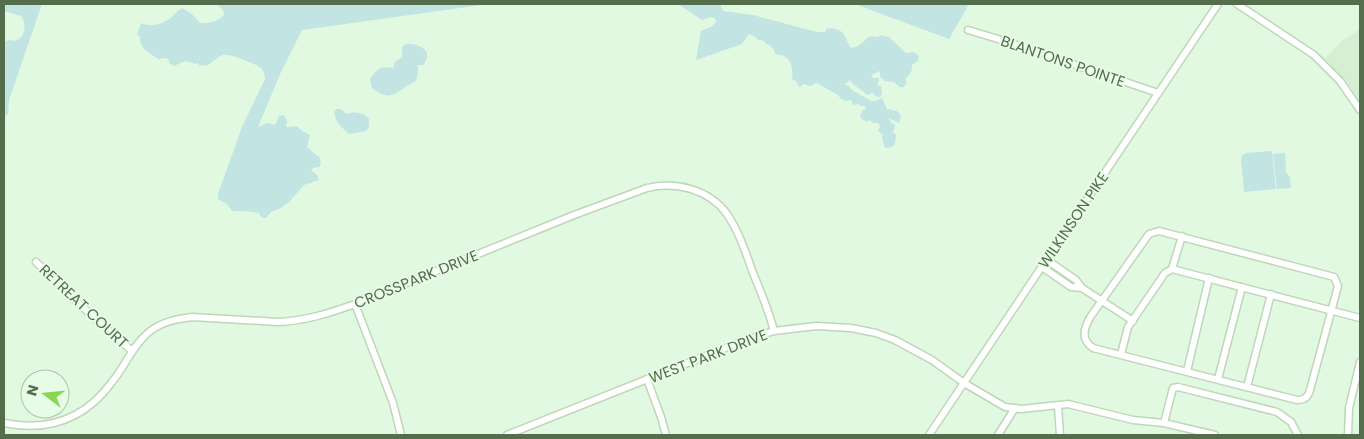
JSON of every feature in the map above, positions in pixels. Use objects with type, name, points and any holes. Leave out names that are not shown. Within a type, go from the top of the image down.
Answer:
[{"type":"street","name":"WILKINSON PIKE","points":[[929,435],[1218,4]]},
{"type":"street","points":[[1237,4],[1314,56],[1340,81],[1359,106]]},
{"type":"street","name":"BLANTONS POINTE","points":[[968,30],[1158,94]]},
{"type":"street","name":"CROSSPARK DRIVE","points":[[4,423],[32,426],[52,425],[75,416],[96,402],[112,382],[132,351],[148,333],[164,323],[179,318],[192,317],[278,322],[330,313],[590,209],[656,186],[683,187],[702,194],[713,200],[725,212],[740,239],[774,331]]},
{"type":"street","points":[[1159,231],[1334,277],[1338,286],[1309,394],[1306,398],[1298,400],[1093,348],[1088,345],[1084,330],[1102,301],[1149,234],[1159,231]]},
{"type":"street","points":[[1121,354],[1126,335],[1133,321],[1165,273],[1172,269],[1182,236]]},
{"type":"street","points":[[1047,260],[1076,280],[1082,288],[1133,321]]},
{"type":"street","name":"RETREAT COURT","points":[[36,262],[132,351]]},
{"type":"street","points":[[1042,267],[1071,287],[1082,288]]},
{"type":"street","points":[[1172,269],[1360,318]]},
{"type":"street","points":[[1187,371],[1209,278]]},
{"type":"street","points":[[1218,379],[1242,286]]},
{"type":"street","points":[[1247,387],[1271,294]]},
{"type":"street","points":[[355,304],[393,403],[401,435]]},
{"type":"street","name":"WEST PARK DRIVE","points":[[507,435],[744,341],[774,331],[802,327],[852,328],[876,333],[913,349],[932,360],[964,383],[1005,408],[1015,408]]},
{"type":"street","points":[[1348,435],[1349,408],[1360,362]]},
{"type":"street","points":[[647,379],[666,435]]},
{"type":"street","points":[[1164,423],[1173,388],[1178,387],[1277,412],[1291,422],[1298,435]]},
{"type":"street","points":[[998,435],[1015,408],[1068,404],[1133,420],[1164,423],[1193,432],[1215,435]]},
{"type":"street","points":[[1058,406],[1060,435]]},
{"type":"shaded area","points":[[4,4],[42,4],[9,100],[8,114],[4,123],[4,42],[18,40],[23,34],[24,25],[21,16],[4,11]]},
{"type":"shaded area","points":[[217,4],[489,4],[302,30],[281,72],[258,127],[267,123],[275,125],[279,116],[284,115],[287,121],[286,127],[297,126],[310,135],[307,147],[320,158],[321,164],[319,167],[311,170],[317,175],[319,180],[304,185],[289,202],[271,212],[266,218],[261,217],[259,213],[232,211],[227,204],[218,199],[218,194],[242,127],[265,79],[262,69],[236,57],[226,55],[220,56],[206,66],[186,61],[174,66],[166,58],[158,59],[146,50],[141,45],[140,37],[137,34],[141,23],[155,25],[163,23],[182,8],[192,14],[200,23],[216,21],[224,15],[223,10]]},
{"type":"shaded area","points":[[678,4],[720,4],[723,11],[753,15],[817,32],[825,32],[827,28],[837,30],[843,33],[851,48],[862,44],[868,37],[878,37],[881,35],[889,37],[906,53],[914,52],[919,56],[918,61],[912,65],[911,72],[905,79],[907,82],[904,87],[900,87],[894,82],[885,81],[880,77],[880,71],[871,75],[879,80],[877,85],[881,86],[882,93],[879,97],[873,93],[867,95],[850,80],[845,84],[871,101],[882,98],[887,109],[897,111],[901,115],[899,123],[889,118],[891,123],[895,125],[892,131],[896,135],[895,144],[892,147],[885,148],[883,135],[878,131],[880,127],[878,123],[862,119],[860,116],[866,108],[865,106],[853,105],[851,100],[841,99],[838,95],[816,83],[810,86],[804,84],[800,87],[792,79],[789,60],[784,56],[775,54],[772,47],[754,36],[749,34],[742,44],[696,60],[701,31],[711,27],[716,22],[715,18],[711,17],[702,20]]},
{"type":"shaded area","points":[[855,4],[969,4],[949,39]]},
{"type":"shaded area","points":[[1360,29],[1360,101],[1345,80],[1325,59],[1342,41]]},
{"type":"shaded area","points":[[406,44],[416,45],[426,52],[427,56],[423,65],[418,65],[416,81],[393,95],[377,92],[372,88],[370,79],[380,69],[385,67],[393,68],[395,62],[402,57],[402,47]]},
{"type":"shaded area","points":[[341,109],[346,114],[355,112],[364,115],[369,119],[369,127],[366,131],[349,134],[336,119],[334,111]]},
{"type":"shaded area","points":[[1272,151],[1276,189],[1244,192],[1242,156],[1246,153]]},
{"type":"shaded area","points":[[1285,153],[1286,172],[1290,177],[1291,188],[1277,189],[1273,154]]}]
